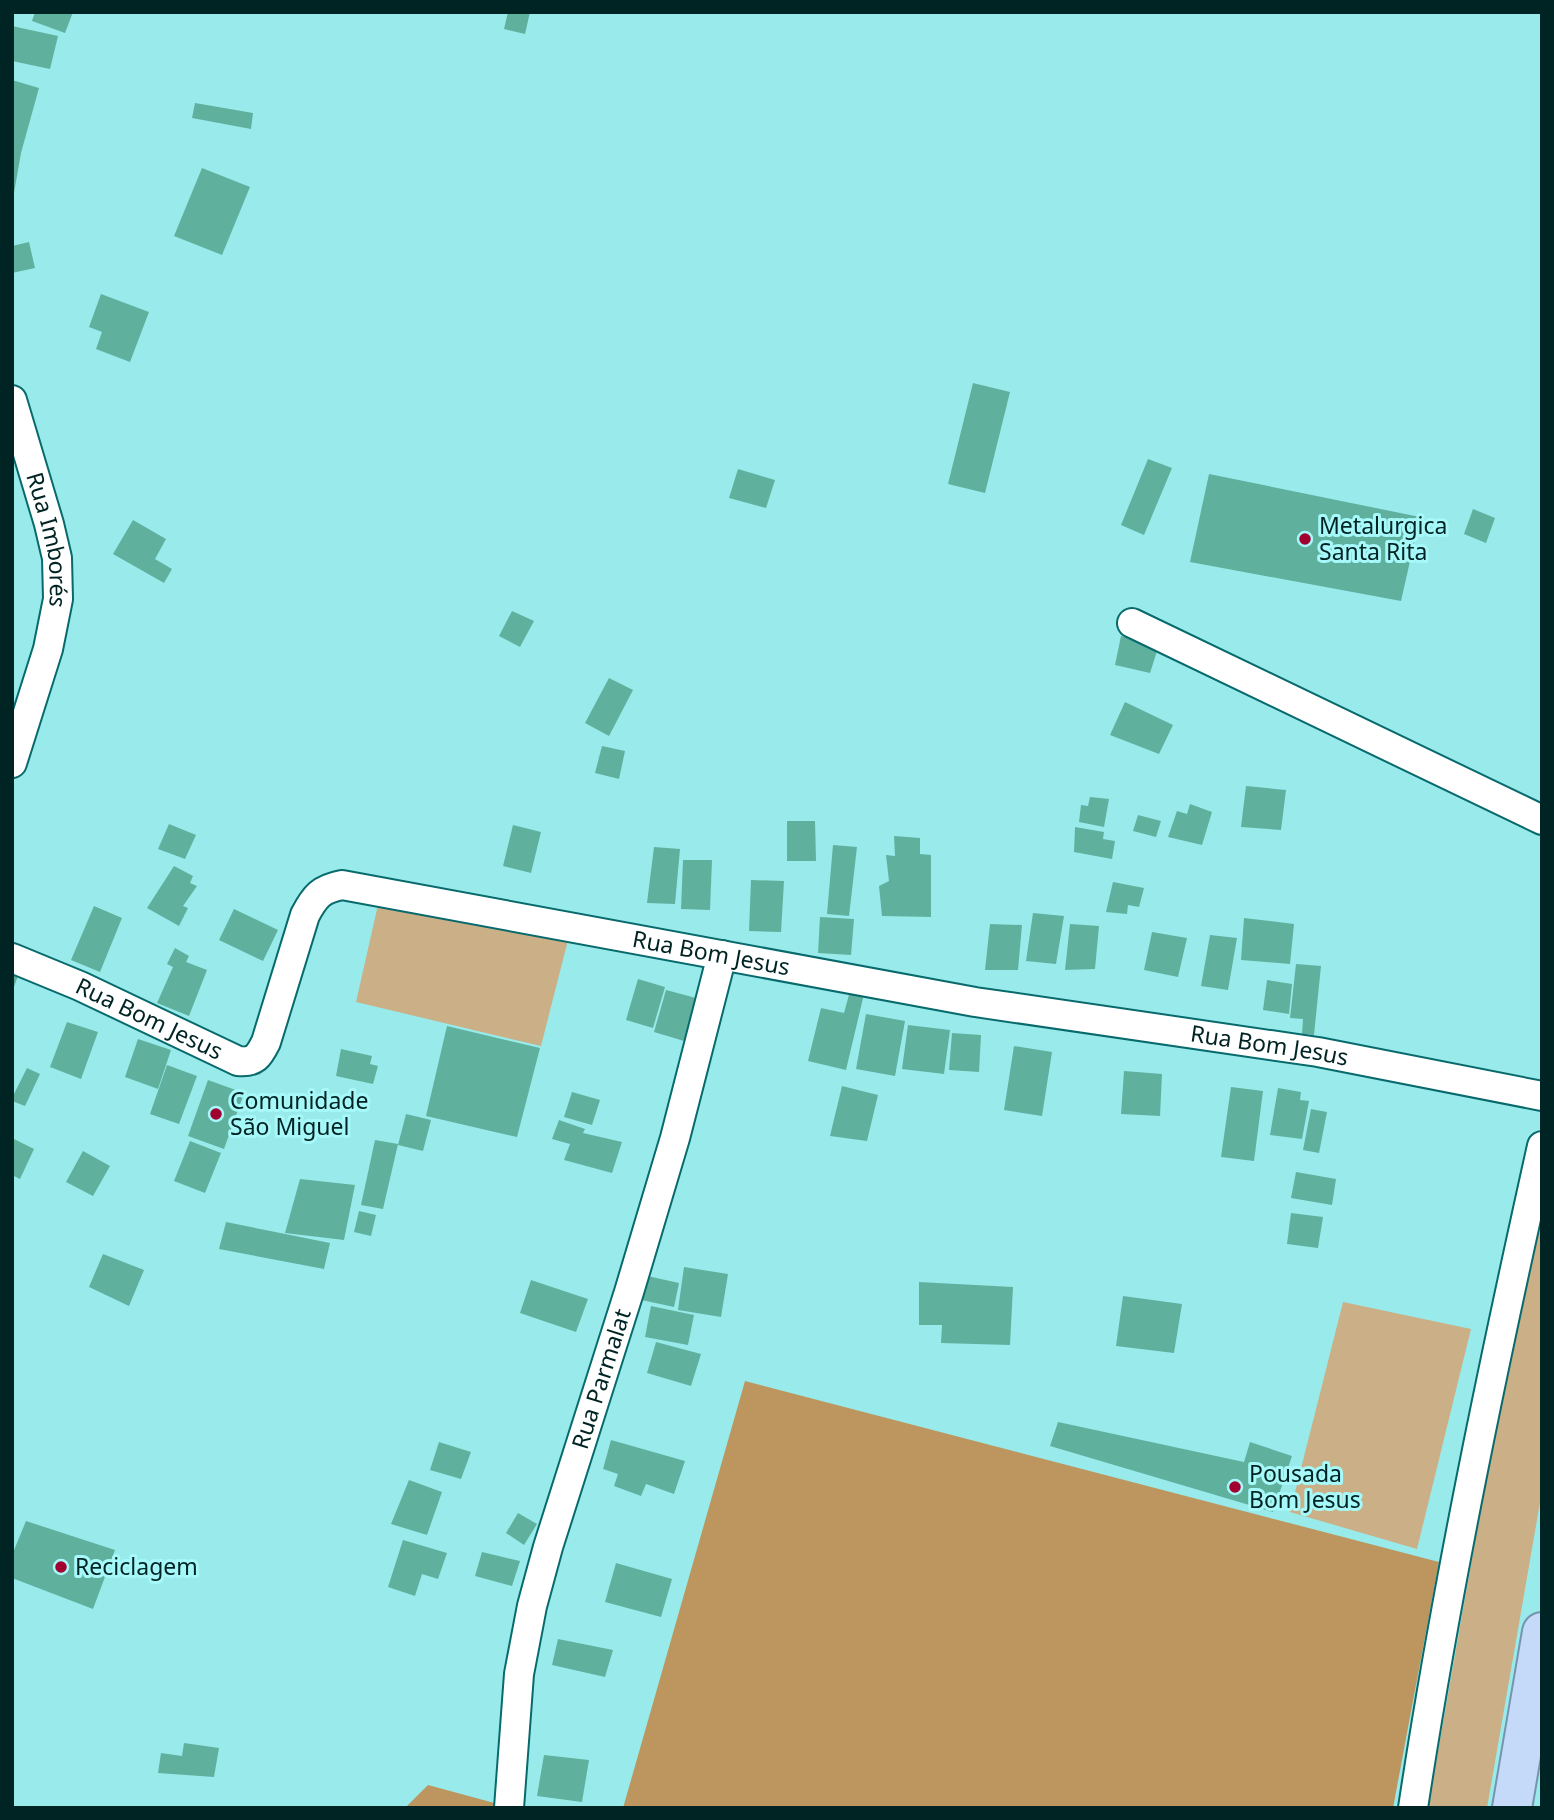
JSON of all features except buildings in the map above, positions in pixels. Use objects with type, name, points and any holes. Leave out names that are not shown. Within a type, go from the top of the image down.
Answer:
[{"type":"highway","points":[[1512,1808],[1542,1632]]},
{"type":"street","name":"Rua Imborés","points":[[12,400],[57,558],[58,599],[48,649],[12,763]]},
{"type":"street","points":[[1132,623],[1542,820]]},
{"type":"street","name":"Rua Bom Jesus","points":[[12,958],[80,986],[237,1061],[248,1062],[261,1052],[266,1042],[305,915],[320,893],[330,887],[342,885],[975,1002],[1318,1052],[1542,1096]]},
{"type":"street","name":"Rua Parmalat","points":[[509,1808],[519,1674],[532,1606],[671,1150],[722,955]]},
{"type":"street","points":[[1413,1808],[1447,1599],[1497,1348],[1542,1146]]},
{"type":"shaded area","points":[[380,896],[568,940],[541,1046],[356,1002]]},
{"type":"shaded area","points":[[1542,1212],[1542,1491],[1487,1808],[1428,1808],[1510,1343]]},
{"type":"shaded area","points":[[1343,1302],[1471,1329],[1417,1549],[1290,1512]]},
{"type":"shaded area","points":[[745,1381],[1439,1562],[1393,1808],[623,1808]]},
{"type":"shaded area","points":[[428,1785],[498,1804],[498,1808],[405,1808]]},
{"type":"place","name":"Metalurgica Santa Rita","points":[[1305,539]]},
{"type":"place","name":"Comunidade São Miguel","points":[[216,1114]]},
{"type":"place","name":"Pousada Bom Jesus","points":[[1235,1487]]},
{"type":"place","name":"Reciclagem","points":[[61,1567]]}]
